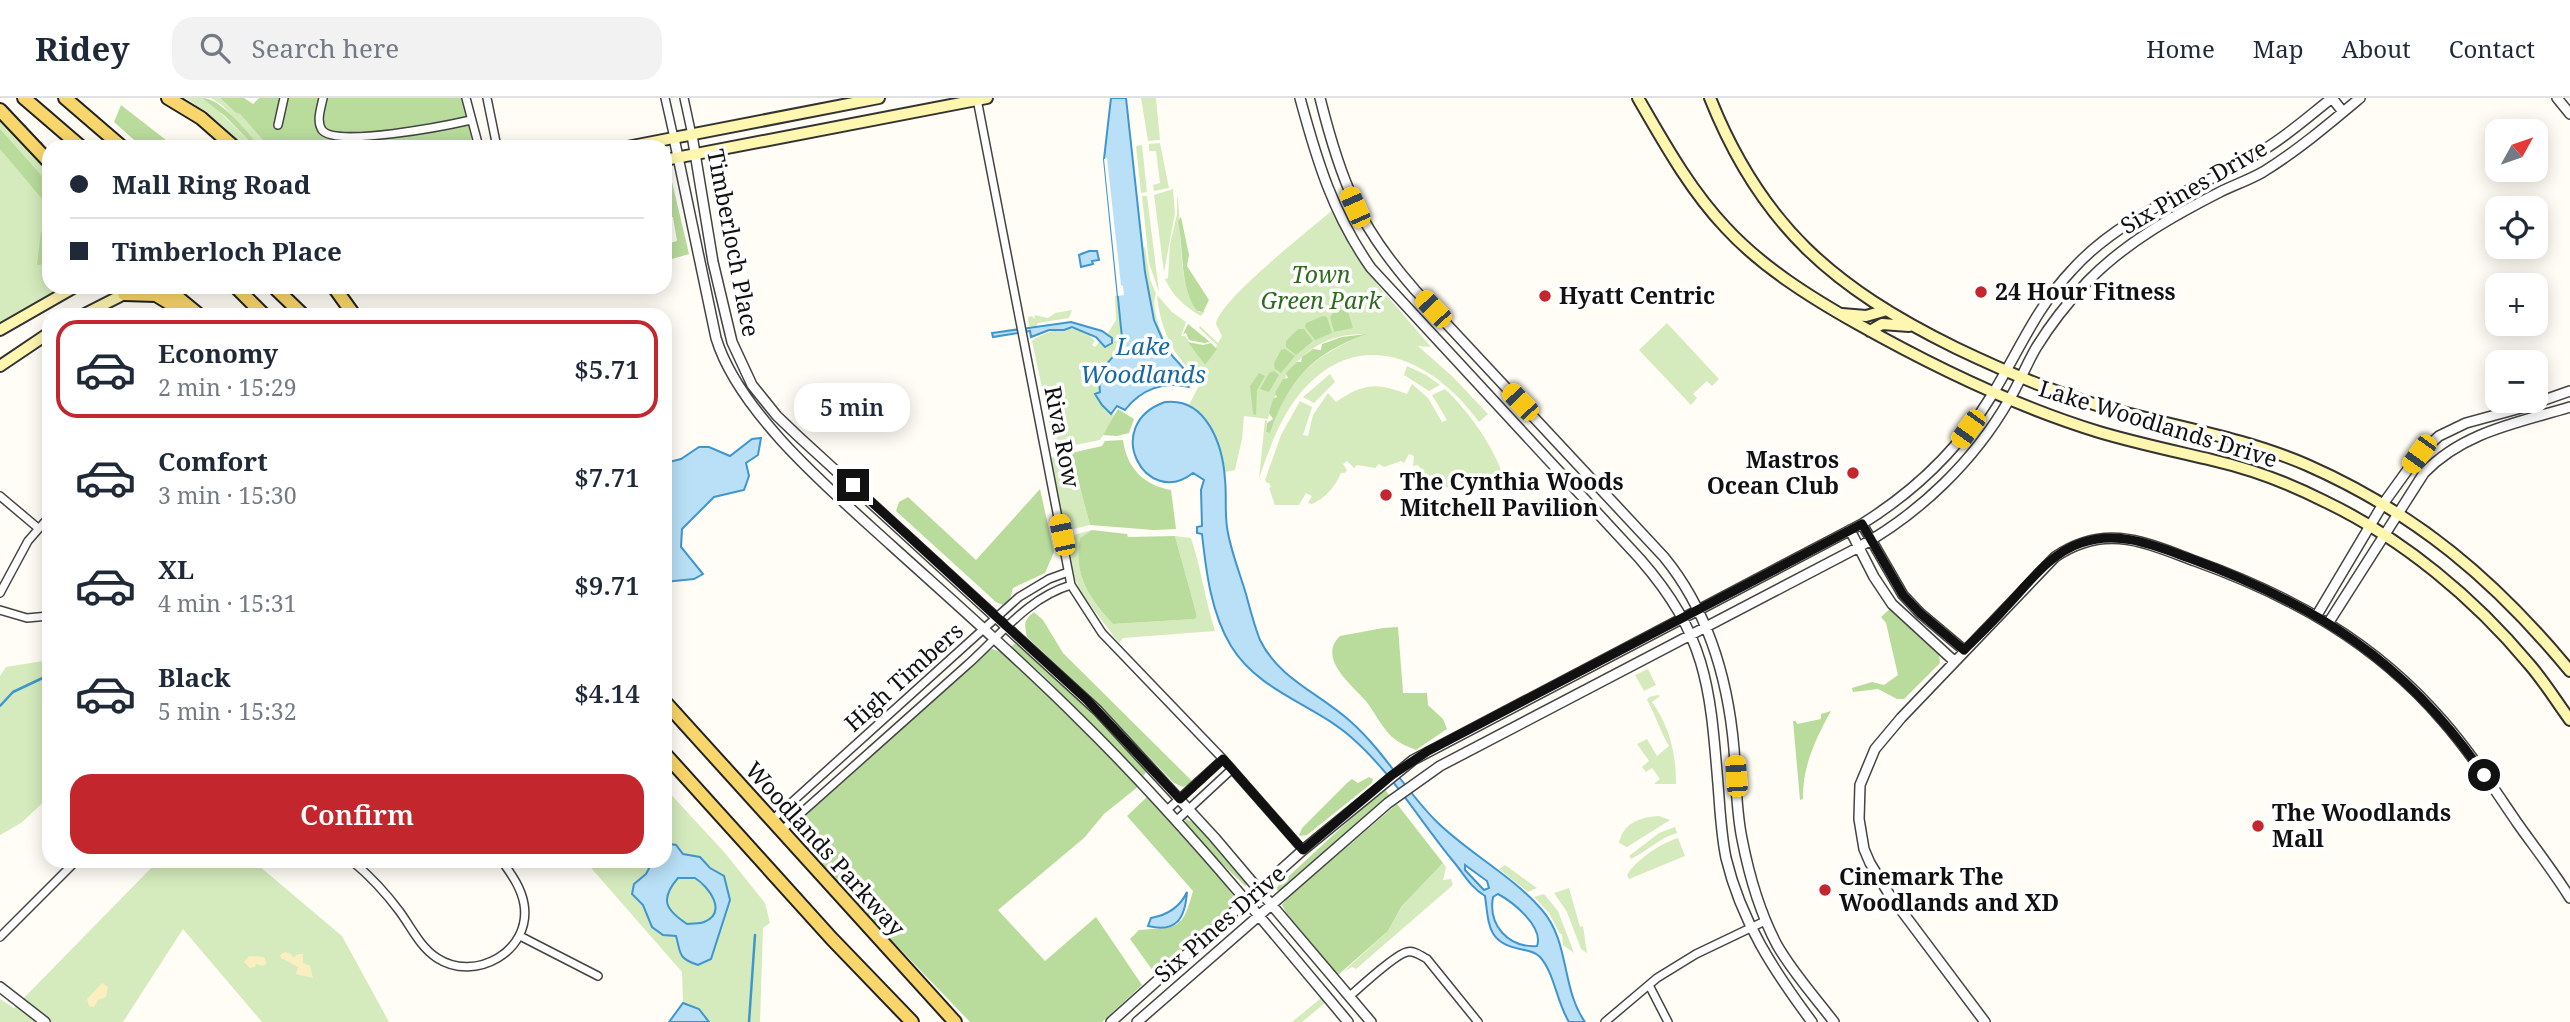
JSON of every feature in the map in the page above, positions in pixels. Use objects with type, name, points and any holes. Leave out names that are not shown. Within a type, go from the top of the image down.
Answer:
[{"type":"main road","points":[[24,98],[73,140]]},
{"type":"main road","points":[[65,98],[114,140]]},
{"type":"main road","points":[[168,98],[201,118],[226,140]]},
{"type":"main road","points":[[664,140],[879,98]]},
{"type":"main road","name":"Lake Woodlands Drive","points":[[1710,98],[1727,140],[1773,212],[1818,260],[1863,296],[1915,327],[2004,372],[2100,405],[2212,432],[2265,449],[2339,480],[2384,504],[2459,556],[2507,599],[2570,671]]},
{"type":"main road","points":[[672,158],[981,99]]},
{"type":"main road","name":"Lake Woodlands Drive","points":[[1643,101],[1701,198],[1726,228],[1749,251],[1816,300],[1895,346],[2010,400],[2103,433],[2253,472],[2325,501],[2370,526],[2436,572],[2501,632],[2530,665],[2570,720]]},
{"type":"main road","points":[[0,110],[42,155]]},
{"type":"main road","points":[[0,330],[63,294]]},
{"type":"main road","points":[[97,308],[124,294],[156,295],[177,308]]},
{"type":"main road","points":[[174,294],[190,308]]},
{"type":"main road","points":[[243,294],[257,308]]},
{"type":"main road","points":[[281,294],[296,308]]},
{"type":"main road","points":[[1840,313],[1866,316],[1887,310]]},
{"type":"main road","points":[[1870,331],[1882,324],[1915,327]]},
{"type":"main road","points":[[0,366],[42,338]]},
{"type":"main road","name":"Woodlands Parkway","points":[[672,710],[955,1022]]},
{"type":"main road","points":[[672,762],[832,939],[912,1022]]},
{"type":"street","points":[[278,125],[284,98]]},
{"type":"street","points":[[323,98],[319,118],[322,129],[329,135],[378,136],[421,131],[471,120]]},
{"type":"street","points":[[466,98],[477,140]]},
{"type":"street","points":[[487,98],[496,140]]},
{"type":"street","name":"Timberloch Place","points":[[665,98],[713,326],[724,360],[748,400],[796,455],[1076,715],[1146,787],[1247,901],[1348,1022]]},
{"type":"street","name":"Timberloch Place","points":[[684,98],[726,323],[746,376],[767,405],[1097,710],[1189,808],[1371,1022]]},
{"type":"street","points":[[1300,98],[1316,156],[1335,208],[1353,242],[1385,285],[1640,559],[1661,584],[1683,618],[1702,664],[1710,699],[1726,858],[1733,884],[1751,928],[1773,968],[1811,1020],[1823,1008]]},
{"type":"street","points":[[1320,98],[1333,151],[1349,192],[1369,231],[1415,290],[1664,557],[1680,577],[1699,609],[1716,654],[1729,706],[1741,838],[1765,921],[1790,964],[1834,1022]]},
{"type":"street","points":[[2332,98],[2343,112]]},
{"type":"street","name":"Six Pines Drive","points":[[1111,1022],[1303,850],[1413,761],[1862,524],[1910,490],[1956,446],[1993,393],[2045,302],[2073,268],[2105,239],[2165,202],[2262,151],[2332,98]]},
{"type":"street","name":"Six Pines Drive","points":[[1137,1022],[1388,803],[1424,776],[1858,547],[1919,507],[1949,479],[1973,451],[2010,400],[2037,347],[2088,281],[2117,255],[2180,213],[2261,173],[2360,98]]},
{"type":"street","points":[[2557,98],[2570,114]]},
{"type":"street","name":"Riva Row","points":[[981,99],[980,114],[1071,585],[1102,633],[1223,759],[1303,850]]},
{"type":"street","points":[[1316,156],[1333,151]]},
{"type":"street","points":[[2231,168],[2239,183]]},
{"type":"street","points":[[1353,242],[1369,231]]},
{"type":"street","points":[[2105,239],[2117,255]]},
{"type":"street","points":[[713,326],[726,323]]},
{"type":"street","points":[[2316,615],[2384,504],[2419,454],[2439,436],[2466,423],[2570,391]]},
{"type":"street","points":[[2329,622],[2424,473],[2451,449],[2483,434],[2570,407]]},
{"type":"street","points":[[0,496],[38,528]]},
{"type":"street","points":[[867,523],[879,509]]},
{"type":"street","points":[[0,593],[19,557],[42,524]]},
{"type":"street","points":[[1862,524],[1903,595],[1964,650]]},
{"type":"street","points":[[1850,530],[1874,577],[1892,604],[1954,661]]},
{"type":"street","points":[[1985,1022],[1879,879],[1864,849],[1859,819],[1860,785],[1875,749],[1964,650],[2055,557],[2078,544],[2106,537],[2127,538],[2150,544],[2220,569],[2289,600],[2329,622],[2391,670],[2442,720],[2474,760],[2570,898]]},
{"type":"street","name":"High Timbers","points":[[776,826],[996,617],[1037,586],[1068,572]]},
{"type":"street","name":"High Timbers","points":[[776,826],[995,640],[1034,602],[1071,585]]},
{"type":"street","points":[[0,610],[27,618],[42,617]]},
{"type":"street","points":[[1543,691],[1552,707]]},
{"type":"street","points":[[1167,810],[1223,759]]},
{"type":"street","points":[[1177,820],[1232,769]]},
{"type":"street","points":[[1146,787],[1158,775]]},
{"type":"street","points":[[0,937],[68,868]]},
{"type":"street","points":[[359,868],[390,899],[422,944],[439,959],[468,967],[486,964],[511,947],[520,936],[524,904],[507,868]]},
{"type":"street","points":[[1605,1022],[1649,985],[1696,954],[1765,921]]},
{"type":"street","points":[[520,936],[598,976]]},
{"type":"street","points":[[1350,996],[1396,958],[1405,952],[1416,952],[1427,959],[1478,1022]]},
{"type":"street","points":[[1649,985],[1668,1022]]},
{"type":"street","points":[[1152,986],[1163,999]]},
{"type":"street","points":[[0,987],[45,1022]]},
{"type":"green space","points":[[186,98],[202,98],[214,106],[248,140],[237,140]]},
{"type":"green space","points":[[202,98],[209,99],[225,110],[254,140],[248,140],[225,116]]},
{"type":"green space","points":[[211,98],[220,98],[240,114],[263,140],[254,140],[223,106]]},
{"type":"green space","points":[[220,98],[244,98],[253,104],[259,98],[463,98],[472,140],[263,140],[240,114]]},
{"type":"green space","points":[[1141,98],[1156,98],[1160,140],[1148,141]]},
{"type":"green space","points":[[121,105],[166,140],[134,140],[114,122]]},
{"type":"green space","points":[[0,115],[42,161],[42,294],[53,294],[0,326]]},
{"type":"green space","points":[[0,129],[42,176],[42,199],[0,149]]},
{"type":"green space","points":[[1160,143],[1169,188],[1154,191],[1153,185],[1160,183],[1156,151],[1149,151],[1149,144]]},
{"type":"green space","points":[[1142,145],[1147,192],[1141,193],[1136,146]]},
{"type":"green space","points":[[672,182],[689,254],[672,259],[672,242],[677,241]]},
{"type":"green space","points":[[1173,189],[1175,213],[1164,272],[1154,195]]},
{"type":"green space","points":[[1177,195],[1183,272],[1191,301],[1198,312],[1205,311],[1201,316],[1180,300],[1165,279],[1168,278]]},
{"type":"green space","points":[[1142,196],[1147,196],[1159,292],[1149,263]]},
{"type":"green space","name":"Town Green Park","points":[[1335,208],[1380,279],[1376,283],[1431,347],[1418,346],[1453,377],[1488,414],[1479,422],[1460,399],[1439,380],[1416,366],[1393,357],[1368,355],[1344,360],[1321,373],[1291,405],[1275,436],[1259,478],[1265,420],[1266,432],[1270,433],[1286,396],[1304,372],[1329,353],[1364,334],[1345,335],[1328,340],[1301,358],[1281,386],[1268,419],[1244,416],[1235,470],[1225,472],[1209,425],[1204,417],[1189,405],[1207,370],[1204,367],[1198,378],[1175,351],[1165,331],[1157,297],[1186,322],[1181,336],[1185,336],[1205,365],[1217,345],[1200,326],[1218,343],[1222,336],[1216,324],[1232,299],[1268,264]]},
{"type":"green space","points":[[1181,217],[1189,255],[1187,266],[1209,300],[1203,312],[1197,311],[1187,291],[1178,221]]},
{"type":"green space","points":[[41,232],[42,265],[37,265]]},
{"type":"green space","points":[[1145,247],[1150,279],[1156,294],[1156,318],[1165,341],[1163,342],[1150,304]]},
{"type":"green space","points":[[1115,296],[1118,296],[1122,336],[1116,351],[1101,370],[1105,409],[1115,416],[1100,440],[1055,449],[1032,341],[1051,331],[1067,328],[1088,334],[1095,341],[1092,345],[1095,347],[1100,341],[1103,346],[1109,346],[1113,339],[1108,333],[1116,320]]},
{"type":"green space","points":[[1347,308],[1353,328],[1334,332],[1330,317],[1333,313]]},
{"type":"green space","points":[[1072,310],[1069,318],[1038,323],[1035,328],[1029,326],[1028,317],[1032,316],[1034,319],[1035,315],[1048,318],[1055,313]]},
{"type":"green space","points":[[1327,317],[1332,333],[1315,340],[1305,327],[1306,323]]},
{"type":"green space","points":[[1667,323],[1719,379],[1712,386],[1707,381],[1693,394],[1697,398],[1691,405],[1639,350]]},
{"type":"green space","points":[[1188,324],[1210,342],[1189,340],[1186,333],[1183,334]]},
{"type":"green space","points":[[1298,329],[1304,329],[1313,341],[1296,355],[1286,347],[1286,341]]},
{"type":"green space","points":[[1366,334],[1331,351],[1305,371],[1286,397],[1270,433],[1266,432],[1267,423],[1273,419],[1269,413],[1273,399],[1277,397],[1275,393],[1283,379],[1288,378],[1286,373],[1297,362],[1301,362],[1302,357],[1313,349],[1321,350],[1322,344],[1342,337]]},
{"type":"green space","points":[[1188,342],[1203,345],[1211,343],[1217,349],[1205,365]]},
{"type":"green space","points":[[1285,349],[1295,356],[1281,373],[1275,369],[1274,363],[1281,350]]},
{"type":"green space","points":[[1407,366],[1440,385],[1429,391],[1404,375]]},
{"type":"green space","points":[[1274,371],[1279,375],[1269,392],[1260,389],[1269,373]]},
{"type":"green space","points":[[1259,373],[1265,376],[1257,390],[1256,415],[1253,414],[1250,386]]},
{"type":"green space","points":[[1330,374],[1335,382],[1314,403],[1303,397]]},
{"type":"green space","points":[[1412,384],[1428,398],[1442,422],[1447,420],[1432,395],[1445,389],[1454,398],[1485,438],[1502,472],[1498,473],[1499,479],[1504,478],[1506,485],[1497,487],[1495,480],[1465,487],[1456,477],[1452,481],[1456,486],[1453,489],[1448,488],[1433,480],[1418,465],[1413,466],[1414,456],[1409,454],[1404,463],[1401,461],[1384,467],[1379,464],[1375,468],[1357,465],[1354,468],[1347,461],[1343,464],[1347,470],[1345,473],[1341,473],[1333,487],[1316,502],[1308,503],[1312,496],[1306,493],[1299,505],[1275,505],[1269,488],[1271,487],[1265,480],[1281,435],[1300,401],[1312,407],[1303,435],[1308,436],[1313,415],[1328,393],[1336,402],[1354,391],[1370,386],[1407,394]]},
{"type":"green space","points":[[1118,409],[1134,419],[1129,433],[1103,435]]},
{"type":"green space","points":[[1123,440],[1128,459],[1138,474],[1152,484],[1171,490],[1176,529],[1090,525],[1076,472],[1071,468],[1067,454],[1102,446],[1105,441]]},
{"type":"green space","points":[[1067,454],[1071,468],[1076,472],[1090,525],[1065,531],[1051,458]]},
{"type":"green space","points":[[1040,489],[1054,552],[1045,573],[1013,588],[1010,599],[1003,605],[996,602],[896,511],[899,502],[908,497],[976,560]]},
{"type":"green space","points":[[1092,530],[1080,538],[1078,551],[1081,575],[1090,595],[1113,624],[1194,619],[1197,616],[1175,536],[1191,538],[1215,631],[1123,638],[1119,643],[1081,593],[1075,579],[1067,537]]},
{"type":"green space","points":[[1092,530],[1127,534],[1128,537],[1175,536],[1197,616],[1195,619],[1113,624],[1090,595],[1081,575],[1078,551],[1080,538]]},
{"type":"green space","points":[[1891,608],[1939,654],[1940,663],[1904,699],[1897,699],[1878,689],[1853,692],[1852,688],[1872,682],[1884,685],[1898,675],[1886,623],[1881,617]]},
{"type":"green space","points":[[1034,612],[1043,620],[1063,653],[1193,782],[1183,787],[1174,783],[1086,692],[1027,637],[1026,623]]},
{"type":"green space","points":[[1398,627],[1403,693],[1427,693],[1428,705],[1443,719],[1447,729],[1416,750],[1387,732],[1365,700],[1345,679],[1334,662],[1332,653],[1340,636]]},
{"type":"green space","points":[[1015,643],[1077,696],[1148,770],[1143,776],[1042,674],[1011,647]]},
{"type":"green space","points":[[987,650],[1004,653],[1139,786],[1104,814],[1084,838],[998,910],[1045,961],[1096,917],[1142,985],[1102,1022],[970,1022],[872,920],[796,834],[796,821]]},
{"type":"green space","points":[[42,661],[42,804],[21,823],[0,835],[0,676],[6,667]]},
{"type":"green space","points":[[1648,669],[1656,685],[1644,691],[1635,675]]},
{"type":"green space","points":[[1660,696],[1652,702],[1671,741],[1676,784],[1654,784],[1660,779],[1652,768],[1646,772],[1642,767],[1649,761],[1637,744],[1647,739],[1657,756],[1669,746],[1647,700]]},
{"type":"green space","points":[[1831,711],[1811,753],[1803,799],[1800,800],[1793,721],[1797,724],[1821,719],[1821,714]]},
{"type":"green space","points":[[1369,777],[1373,779],[1372,783],[1307,835],[1299,836],[1302,828],[1348,782],[1352,779],[1358,783]]},
{"type":"green space","points":[[1384,788],[1390,796],[1279,893],[1276,888]]},
{"type":"green space","points":[[672,796],[725,853],[765,903],[770,923],[763,928],[760,1022],[669,1022],[683,1003],[682,972],[591,868],[672,868]]},
{"type":"green space","points":[[1148,796],[1215,871],[1235,898],[1232,908],[1156,975],[1130,939],[1139,930],[1176,924],[1185,914],[1193,891],[1127,816]]},
{"type":"green space","points":[[1397,804],[1443,863],[1401,907],[1388,931],[1338,975],[1282,905]]},
{"type":"green space","points":[[1659,816],[1670,820],[1627,847],[1619,843],[1624,830],[1633,822]]},
{"type":"green space","points":[[1184,818],[1198,825],[1248,883],[1245,886],[1202,844]]},
{"type":"green space","points":[[1675,827],[1677,833],[1631,859],[1629,856],[1659,833]]},
{"type":"green space","points":[[1678,838],[1685,856],[1629,879],[1627,875],[1631,869],[1643,858]]},
{"type":"green space","points":[[1443,863],[1446,867],[1443,880],[1451,879],[1453,885],[1356,969],[1352,967],[1343,972],[1388,931],[1401,907]]},
{"type":"green space","points":[[1505,865],[1537,888],[1528,892],[1499,869]]},
{"type":"green space","points":[[151,868],[261,868],[342,936],[389,1022],[262,1022],[183,929],[123,1022],[0,1022],[0,999],[14,1008]]},
{"type":"green space","points":[[1569,888],[1580,927],[1583,926],[1587,953],[1581,949],[1567,912],[1554,893]]},
{"type":"green space","points":[[1544,894],[1558,911],[1574,953],[1563,945],[1562,934],[1549,913],[1534,897]]},
{"type":"green space","points":[[1321,998],[1325,1003],[1302,1022],[1292,1022]]},
{"type":"sand","points":[[285,952],[293,958],[303,954],[303,963],[310,966],[313,978],[296,974],[298,967],[281,958],[280,955]]},
{"type":"sand","points":[[249,956],[264,957],[267,963],[263,966],[256,964],[250,968],[244,962]]},
{"type":"sand","points":[[102,983],[108,987],[106,997],[98,1000],[94,1007],[89,1006],[87,999]]},
{"type":"water","name":"Lake Woodlands","points":[[1111,98],[1126,98],[1145,272],[1154,320],[1167,350],[1193,379],[1189,387],[1171,385],[1154,388],[1138,397],[1125,410],[1117,406],[1111,414],[1095,394],[1100,392],[1101,374],[1116,353],[1122,338],[1104,159]]},
{"type":"water","points":[[1097,251],[1099,260],[1081,267],[1079,255]]},
{"type":"water","points":[[1071,322],[1102,331],[1112,338],[1112,343],[1105,347],[1096,337],[1072,327],[1049,330],[1031,337],[1030,331],[993,337],[992,333]]},
{"type":"water","points":[[1165,402],[1180,403],[1192,407],[1210,426],[1224,467],[1226,520],[1230,541],[1256,629],[1268,654],[1300,685],[1338,711],[1362,732],[1436,821],[1517,886],[1542,910],[1557,936],[1572,995],[1585,1022],[1569,1022],[1549,971],[1540,957],[1509,946],[1495,937],[1489,923],[1485,896],[1475,889],[1393,782],[1366,752],[1337,726],[1256,675],[1231,646],[1214,606],[1202,534],[1197,533],[1197,527],[1202,526],[1201,490],[1204,480],[1193,473],[1176,482],[1160,481],[1146,473],[1137,460],[1133,444],[1135,428],[1146,413]],"holes":[[[1465,865],[1487,881],[1489,888],[1484,890],[1465,870]],[[1498,894],[1519,909],[1532,923],[1538,939],[1537,946],[1517,943],[1502,933],[1492,907],[1493,897]]]},
{"type":"water","points":[[761,438],[758,455],[746,463],[749,476],[744,490],[714,497],[682,529],[681,547],[703,574],[694,579],[672,581],[672,461],[681,459],[699,447],[709,447],[730,456],[752,439]]},
{"type":"water","points":[[672,844],[676,845],[683,854],[700,857],[710,868],[724,876],[730,900],[711,959],[698,965],[691,962],[683,957],[676,936],[663,935],[652,927],[643,905],[632,894],[634,884],[649,868],[672,868]],"holes":[[[678,878],[695,878],[706,887],[715,906],[711,918],[704,922],[687,924],[670,909],[668,892]]]},
{"type":"water","points":[[1187,892],[1184,909],[1178,921],[1166,927],[1148,926],[1151,918],[1173,910]]},
{"type":"water","points":[[683,1003],[699,1009],[709,1022],[669,1022]]},
{"type":"pier","points":[[1107,158],[1124,295],[1118,296],[1104,159]]},
{"type":"waterway","points":[[0,706],[13,692],[42,678]]},
{"type":"waterway","points":[[749,1022],[755,935]]},
{"type":"place","name":"24 Hour Fitness","points":[[1981,292]]},
{"type":"place","name":"Hyatt Centric","points":[[1545,296]]},
{"type":"place","name":"Mastros Ocean Club","points":[[1853,473]]},
{"type":"place","name":"The Cynthia Woods Mitchell Pavilion","points":[[1386,495]]},
{"type":"place","name":"The Woodlands Mall","points":[[2258,826]]},
{"type":"place","name":"Cinemark The Woodlands and XD","points":[[1825,890]]},
{"type":"route","points":[[853,485],[1087,700],[1180,799],[1223,759],[1303,850],[1392,775],[1428,751],[1862,524],[1903,595],[1964,650],[2055,557],[2070,547],[2087,541],[2106,537],[2127,538],[2220,569],[2300,605],[2367,650],[2442,720],[2484,775]]}]
